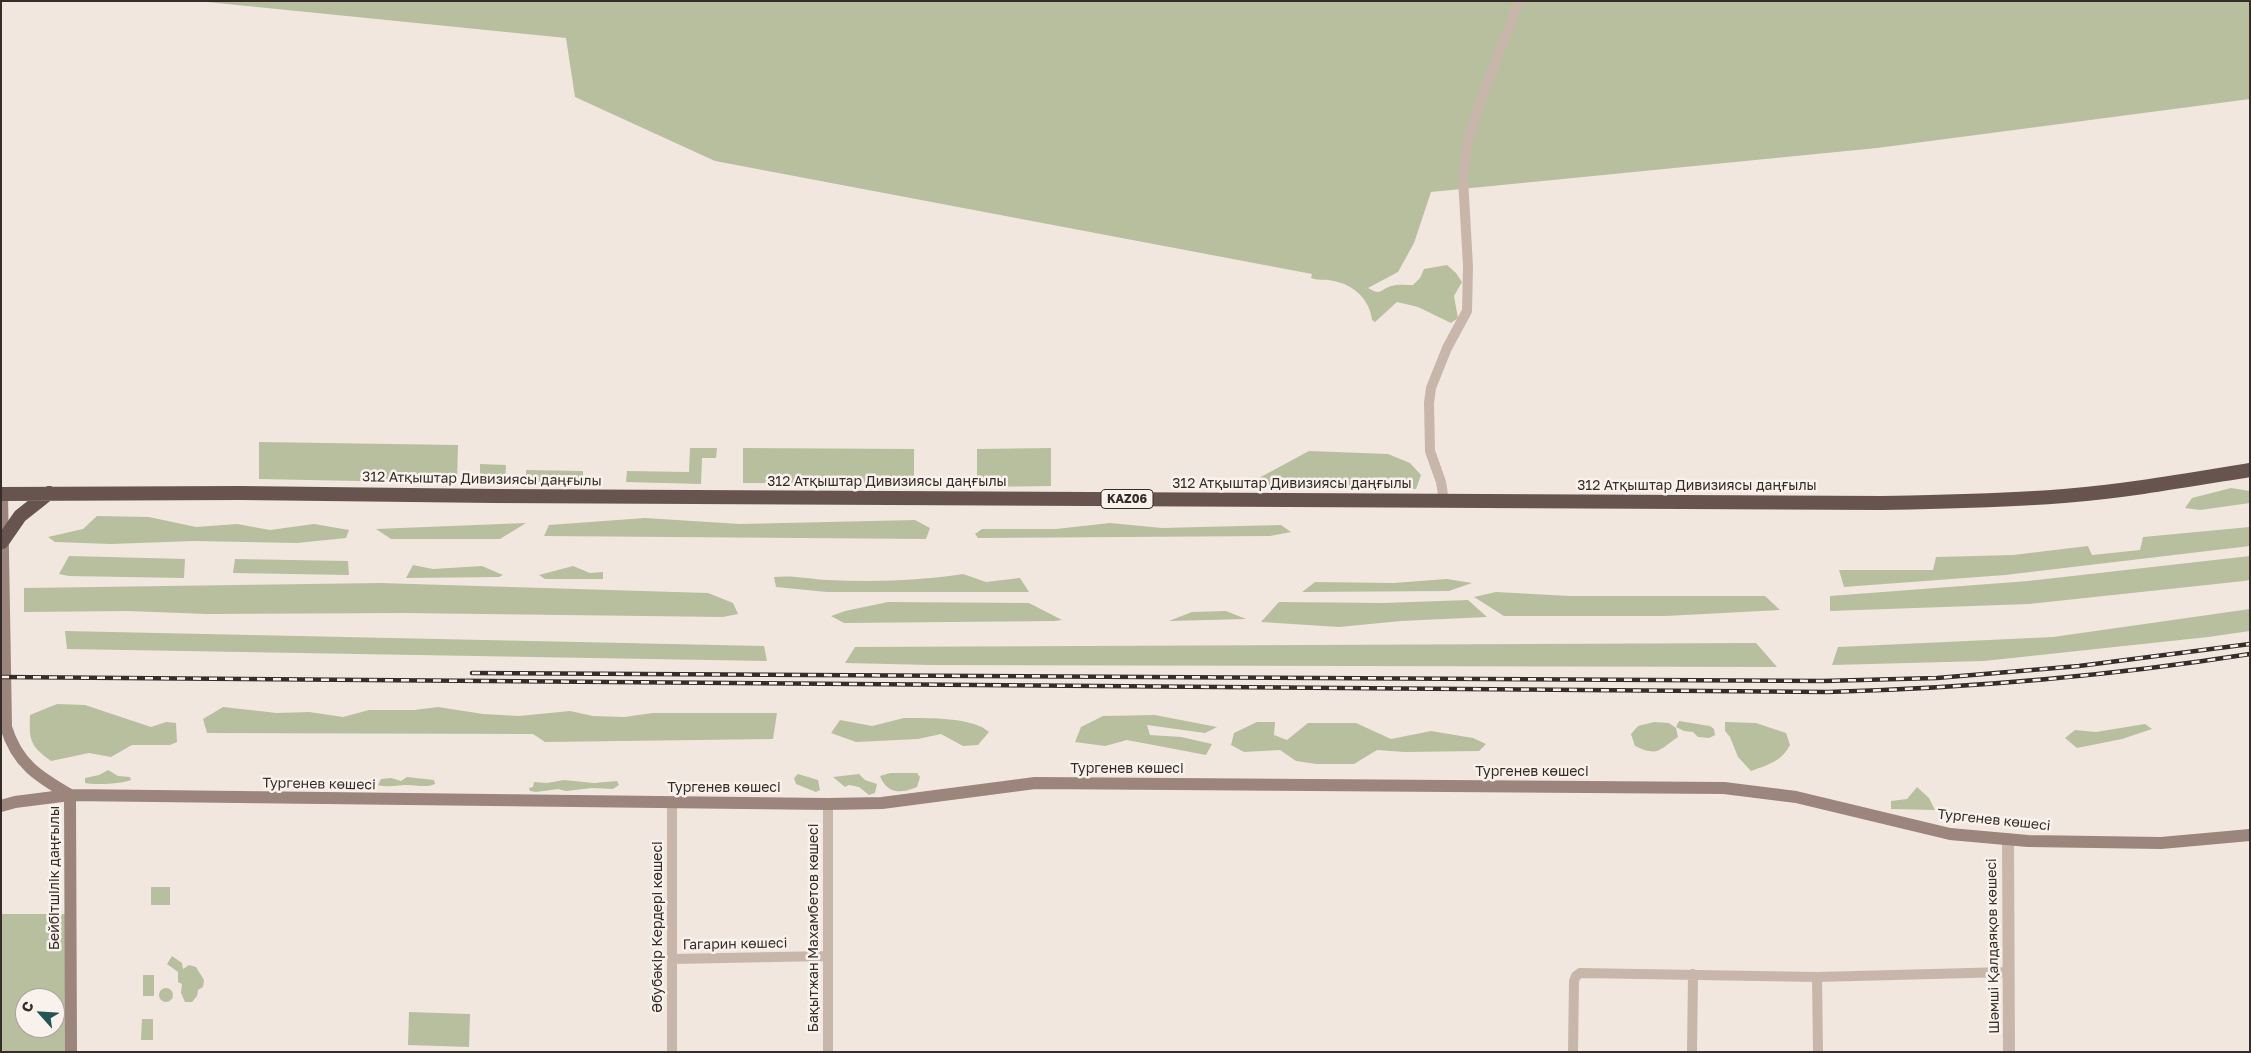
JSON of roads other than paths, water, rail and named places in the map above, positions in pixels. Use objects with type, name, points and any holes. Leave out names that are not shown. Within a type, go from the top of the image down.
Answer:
[{"type":"highway","name":"312 Атқыштар Дивизиясы даңғылы","points":[[2,494],[240,492],[502,496],[1972,502],[2078,494],[2159,485],[2250,470]]},
{"type":"highway","points":[[2,542],[20,516],[49,493]]},
{"type":"main road","name":"Бейбітшілік даңғылы","points":[[2,494],[6,727],[12,746],[37,775],[70,795],[71,1052]]},
{"type":"main road","name":"Тургенев көшесі","points":[[1,806],[15,802],[70,795],[672,803],[882,803],[1035,783],[1724,788],[1796,797],[1950,834],[2028,842],[2161,843],[2250,835]]},
{"type":"street","points":[[1444,501],[1441,482],[1430,451],[1429,403],[1431,388],[1447,348],[1467,311],[1468,267],[1463,178],[1468,141],[1482,97],[1519,1]]},
{"type":"street","name":"Әбубәкір Кердері көшесі","points":[[672,803],[672,1052]]},
{"type":"street","name":"Бақытжан Махамбетов көшесі","points":[[828,804],[828,1052]]},
{"type":"street","name":"Шәмші Қалдаяқов көшесі","points":[[2008,839],[2009,1052]]},
{"type":"street","name":"Гагарин көшесі","points":[[673,959],[827,956]]},
{"type":"street","points":[[1573,1052],[1574,981],[1580,973],[1817,977],[2008,972]]},
{"type":"street","points":[[1692,1052],[1693,974]]},
{"type":"street","points":[[1817,977],[1818,1052]]},
{"type":"railway","points":[[472,673],[1823,681],[1937,678],[2079,666],[2250,644]]},
{"type":"railway","points":[[1,677],[1828,692],[2039,680],[2145,669],[2250,654]]}]
